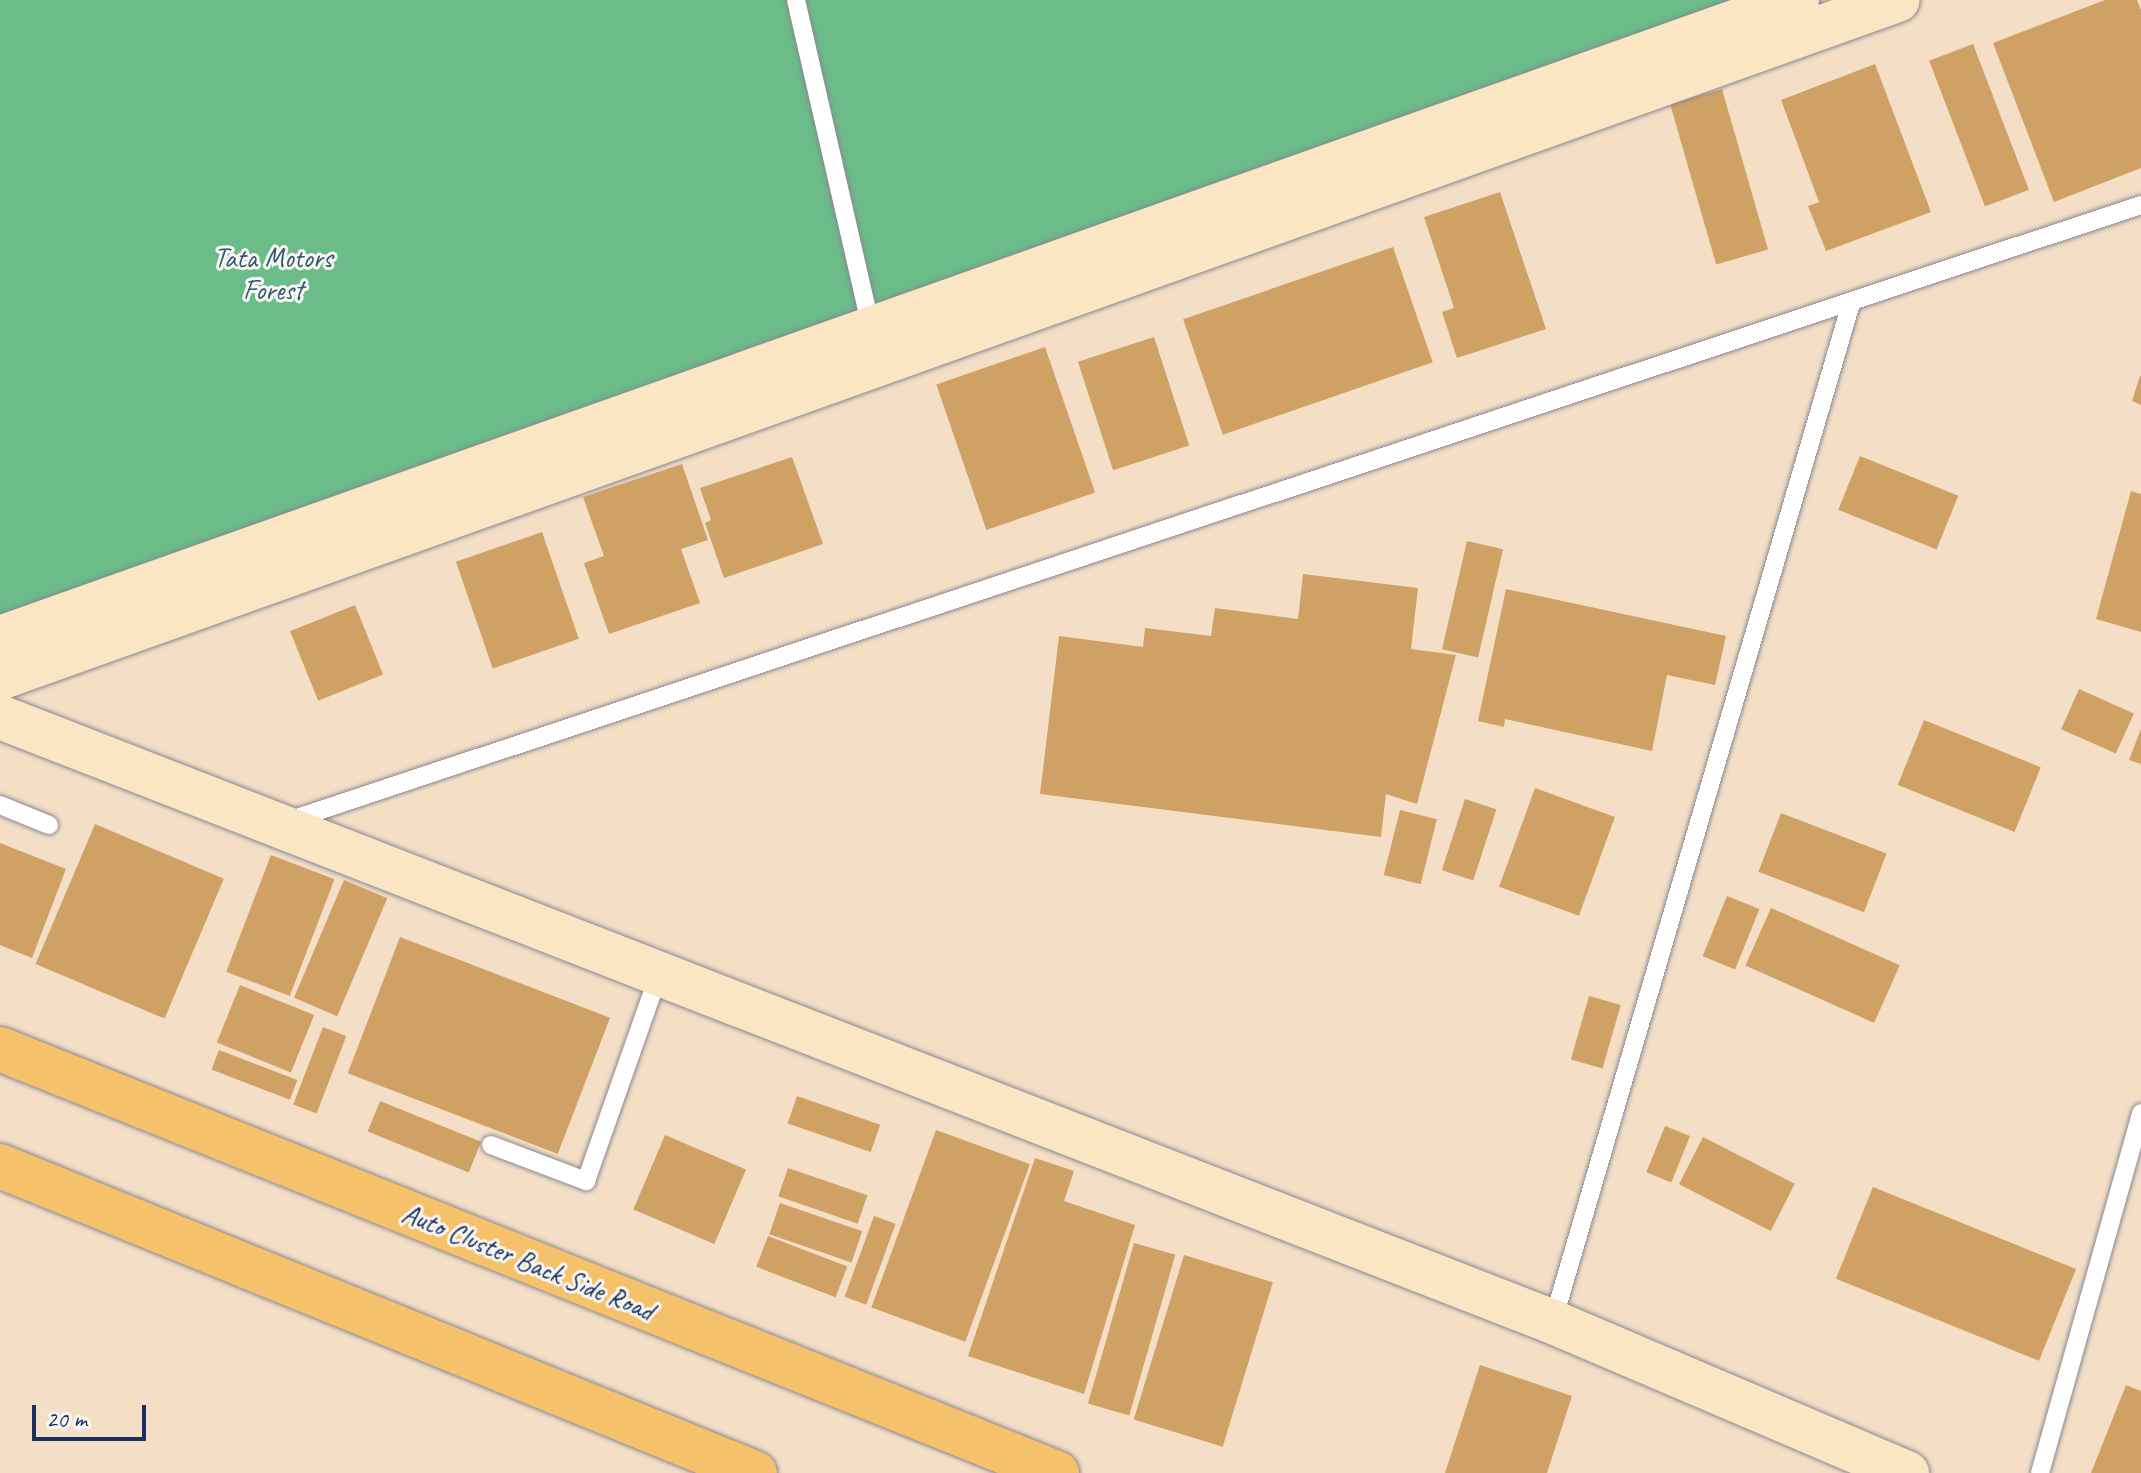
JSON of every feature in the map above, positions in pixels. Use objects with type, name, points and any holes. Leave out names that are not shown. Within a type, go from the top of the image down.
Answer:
[{"type":"main road","points":[[0,678],[1571,98],[1797,0]]},
{"type":"main road","points":[[0,638],[871,327],[1571,98],[1898,0]]},
{"type":"main road","points":[[0,717],[281,823],[1553,1322],[1907,1473]]},
{"type":"main road","name":"Auto Cluster Back Side Road","points":[[0,1049],[1057,1473]]},
{"type":"main road","points":[[0,1166],[755,1473]]},
{"type":"lane","points":[[796,0],[871,327]]},
{"type":"lane","points":[[281,823],[2141,205]]},
{"type":"lane","points":[[1553,1322],[1851,303]]},
{"type":"lane","points":[[0,805],[49,825]]},
{"type":"lane","points":[[491,1145],[586,1181],[660,972]]},
{"type":"lane","points":[[2040,1473],[2141,1113]]},
{"type":"green space","name":"Tata Motors Forest","points":[[0,0],[1784,0],[0,670]]},
{"type":"building","points":[[2105,0],[2137,0],[2141,10],[2141,168],[2054,202],[1993,43]]},
{"type":"building","points":[[1973,44],[2029,190],[1985,206],[1929,61]]},
{"type":"building","points":[[1875,64],[1931,212],[1826,251],[1808,206],[1819,202],[1781,100]]},
{"type":"building","points":[[1722,89],[1768,250],[1716,264],[1670,104]]},
{"type":"building","points":[[1500,192],[1546,329],[1457,358],[1442,312],[1454,308],[1424,217]]},
{"type":"building","points":[[1393,247],[1433,362],[1223,435],[1183,319]]},
{"type":"building","points":[[1154,337],[1189,445],[1113,470],[1078,362]]},
{"type":"building","points":[[1045,347],[1095,493],[986,530],[936,384]]},
{"type":"building","points":[[2141,376],[2141,405],[2132,401]]},
{"type":"building","points":[[1860,456],[1958,496],[1937,549],[1838,510]]},
{"type":"building","points":[[792,457],[823,544],[724,578],[705,523],[711,520],[700,488]]},
{"type":"building","points":[[682,464],[708,540],[681,549],[700,603],[609,634],[584,563],[604,556],[583,497]]},
{"type":"building","points":[[2131,491],[2141,494],[2141,632],[2096,619]]},
{"type":"building","points":[[542,532],[579,639],[493,668],[456,562]]},
{"type":"building","points":[[1467,541],[1503,549],[1478,657],[1442,649]]},
{"type":"building","points":[[1303,574],[1418,588],[1411,649],[1456,655],[1417,804],[1386,794],[1381,837],[1040,794],[1059,636],[1143,647],[1145,628],[1211,636],[1215,608],[1298,619]]},
{"type":"building","points":[[1506,589],[1726,636],[1715,685],[1667,675],[1652,751],[1505,719],[1504,727],[1478,721]]},
{"type":"building","points":[[355,605],[383,675],[318,701],[290,631]]},
{"type":"building","points":[[2079,689],[2134,713],[2116,754],[2061,729]]},
{"type":"building","points":[[1924,720],[2041,767],[2015,832],[1898,785]]},
{"type":"building","points":[[2141,729],[2141,764],[2129,760]]},
{"type":"building","points":[[1535,788],[1615,817],[1579,916],[1499,887]]},
{"type":"building","points":[[1465,799],[1496,809],[1473,881],[1442,870]]},
{"type":"building","points":[[1400,810],[1437,819],[1421,884],[1384,875]]},
{"type":"building","points":[[1781,813],[1886,853],[1864,912],[1758,872]]},
{"type":"building","points":[[95,824],[224,879],[164,1019],[36,964]]},
{"type":"building","points":[[0,843],[66,869],[32,958],[0,945]]},
{"type":"building","points":[[271,855],[334,879],[290,996],[226,972]]},
{"type":"building","points":[[344,880],[387,898],[337,1016],[294,998]]},
{"type":"building","points":[[1727,896],[1759,909],[1735,969],[1703,956]]},
{"type":"building","points":[[1771,908],[1900,965],[1874,1023],[1745,966]]},
{"type":"building","points":[[400,937],[610,1018],[558,1154],[348,1073]]},
{"type":"building","points":[[240,985],[314,1015],[291,1072],[217,1042]]},
{"type":"building","points":[[1589,996],[1621,1005],[1603,1069],[1571,1059]]},
{"type":"building","points":[[323,1027],[346,1036],[317,1113],[293,1104]]},
{"type":"building","points":[[219,1050],[297,1080],[290,1100],[211,1070]]},
{"type":"building","points":[[797,1096],[880,1125],[871,1152],[788,1123]]},
{"type":"building","points":[[380,1101],[481,1142],[469,1172],[368,1132]]},
{"type":"building","points":[[1665,1126],[1690,1136],[1671,1182],[1646,1172]]},
{"type":"building","points":[[936,1130],[1030,1164],[965,1342],[871,1308]]},
{"type":"building","points":[[665,1135],[746,1169],[714,1244],[633,1210]]},
{"type":"building","points":[[1703,1137],[1795,1184],[1771,1231],[1679,1184]]},
{"type":"building","points":[[1035,1158],[1074,1171],[1064,1201],[1135,1225],[1084,1394],[968,1356]]},
{"type":"building","points":[[788,1168],[867,1195],[858,1224],[778,1196]]},
{"type":"building","points":[[1873,1187],[2076,1269],[2039,1361],[1836,1279]]},
{"type":"building","points":[[780,1203],[862,1231],[852,1263],[769,1234]]},
{"type":"building","points":[[874,1216],[896,1224],[866,1305],[845,1297]]},
{"type":"building","points":[[768,1236],[847,1266],[836,1297],[756,1267]]},
{"type":"building","points":[[1134,1243],[1175,1255],[1129,1415],[1088,1404]]},
{"type":"building","points":[[1184,1255],[1273,1282],[1223,1447],[1134,1419]]},
{"type":"building","points":[[1480,1365],[1572,1396],[1547,1473],[1445,1473]]},
{"type":"building","points":[[2126,1385],[2141,1391],[2141,1473],[2091,1473]]}]
